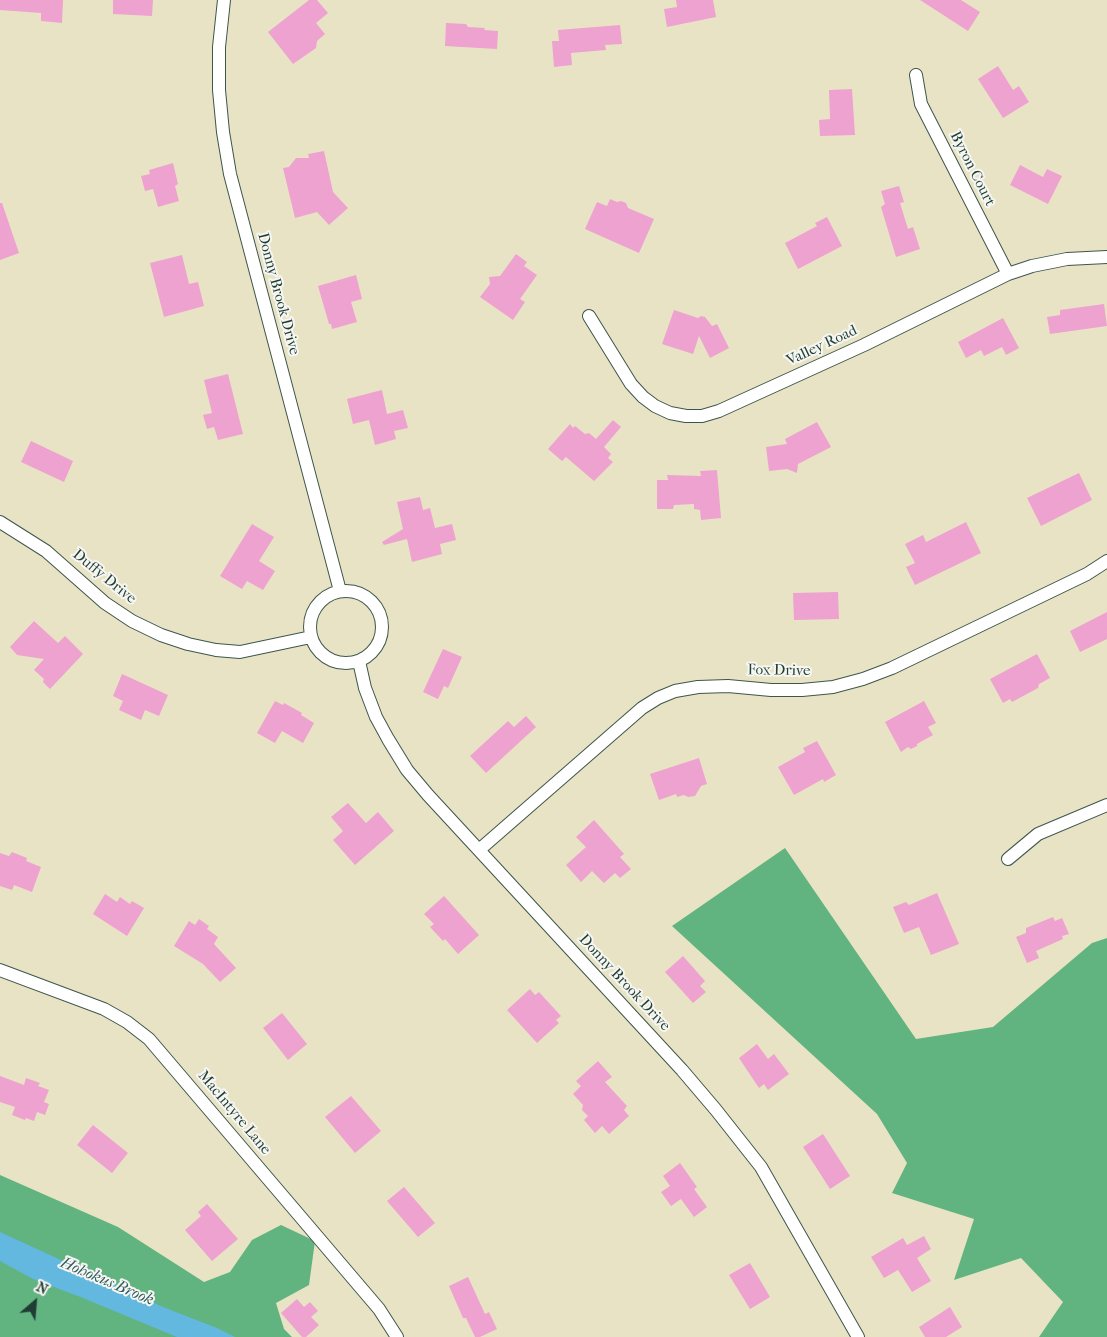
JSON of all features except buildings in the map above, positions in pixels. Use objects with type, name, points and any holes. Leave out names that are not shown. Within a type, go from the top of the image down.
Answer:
[{"type":"street","name":"Donny Brook Drive","points":[[224,0],[219,47],[219,90],[230,174],[340,591]]},
{"type":"street","name":"Byron Court","points":[[916,75],[920,104],[1008,274]]},
{"type":"street","name":"Valley Road","points":[[589,316],[631,384],[643,397],[655,406],[670,413],[702,416],[719,411],[864,345],[1008,274],[1032,266],[1066,259],[1107,256]]},
{"type":"street","name":"Duffy Drive","points":[[0,522],[46,551],[105,603],[132,621],[161,635],[188,644],[216,650],[240,652],[311,637]]},
{"type":"street","name":"Fox Drive","points":[[479,850],[635,714],[658,698],[675,691],[698,687],[728,686],[771,690],[802,690],[833,687],[863,679],[892,668],[1078,578],[1107,561]]},
{"type":"street","points":[[340,591],[351,591],[363,595],[372,602],[381,617],[382,635],[377,646],[369,655],[359,661],[347,663],[330,659],[316,648],[311,637],[312,613],[328,595],[340,591]]},
{"type":"street","name":"Donny Brook Drive","points":[[359,661],[365,688],[376,717],[388,740],[413,776],[682,1070],[762,1167],[858,1337]]},
{"type":"street","points":[[1008,859],[1038,834],[1107,805]]},
{"type":"street","name":"MacIntyre Lane","points":[[0,970],[104,1009],[127,1022],[149,1039],[379,1309],[397,1337]]},
{"type":"green space","points":[[785,848],[916,1039],[993,1027],[1092,943],[1107,938],[1107,1337],[1039,1337],[1063,1302],[1021,1258],[954,1280],[974,1219],[892,1193],[907,1163],[877,1114],[672,926]]},
{"type":"green space","points":[[0,1175],[118,1227],[204,1282],[230,1272],[252,1240],[281,1225],[315,1241],[309,1285],[276,1303],[284,1329],[292,1337],[0,1337]]},
{"type":"water","name":"Hohokus Brook","points":[[0,1232],[163,1307],[235,1337],[177,1337],[33,1279],[0,1261]]}]
